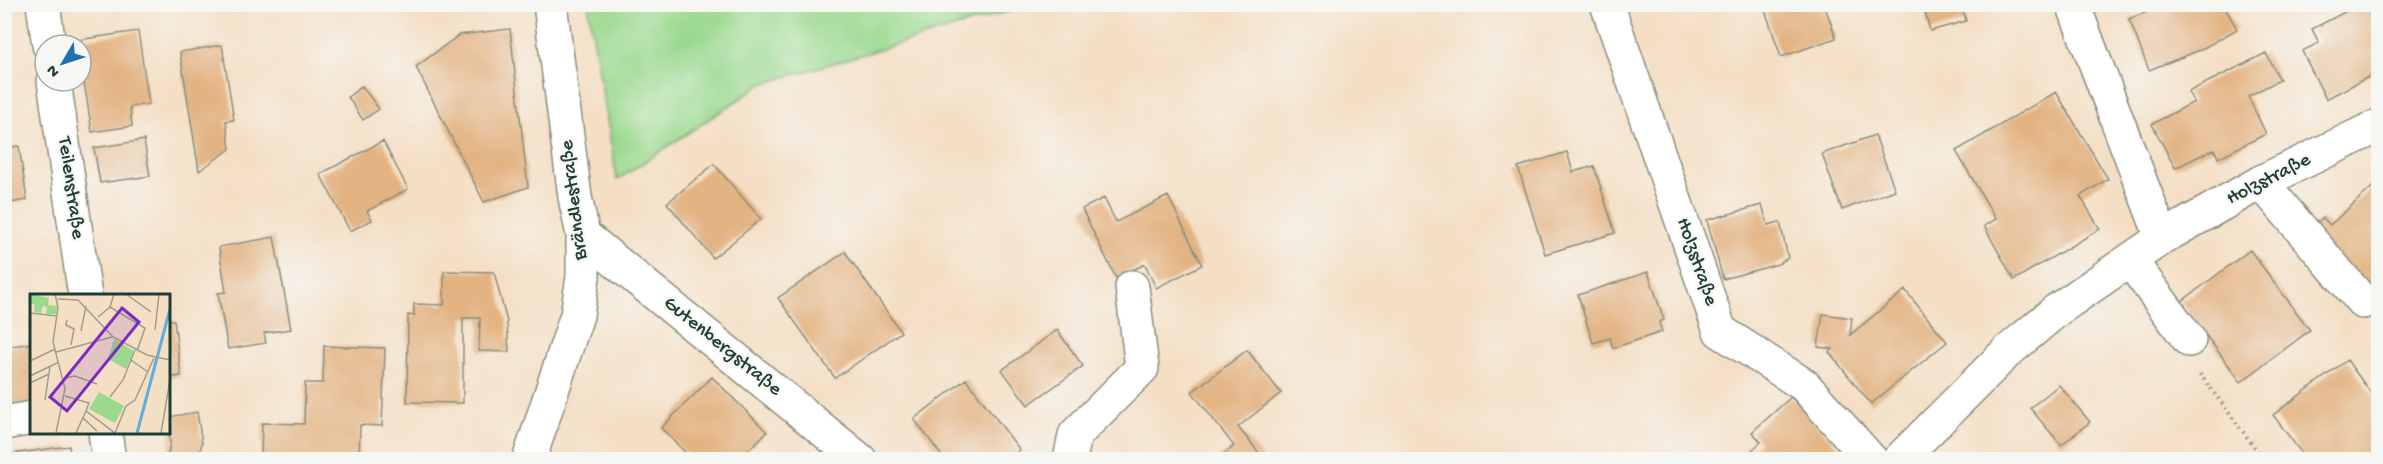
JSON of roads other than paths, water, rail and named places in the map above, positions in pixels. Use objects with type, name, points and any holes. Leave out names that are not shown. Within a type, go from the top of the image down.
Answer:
[{"type":"street","points":[[43,4],[47,33]]},
{"type":"street","name":"Brändlestraße","points":[[529,459],[577,315],[584,277],[583,235],[575,197],[550,4]]},
{"type":"street","name":"Holzstraße","points":[[1607,4],[1720,331],[1804,385],[1871,459]]},
{"type":"street","points":[[2073,4],[2162,238]]},
{"type":"street","name":"Teilenstraße","points":[[56,93],[85,294]]},
{"type":"street","name":"Holzstraße","points":[[1899,459],[2007,352],[2057,310],[2162,238],[2261,182],[2379,126]]},
{"type":"street","points":[[2261,182],[2363,302]]},
{"type":"street","name":"Gutenbergstraße","points":[[583,235],[860,459]]},
{"type":"street","points":[[2130,260],[2189,339]]},
{"type":"street","points":[[1070,459],[1075,435],[1142,368],[1132,287]]},
{"type":"street","points":[[4,423],[30,418]]},
{"type":"street","points":[[105,434],[109,459]]}]
